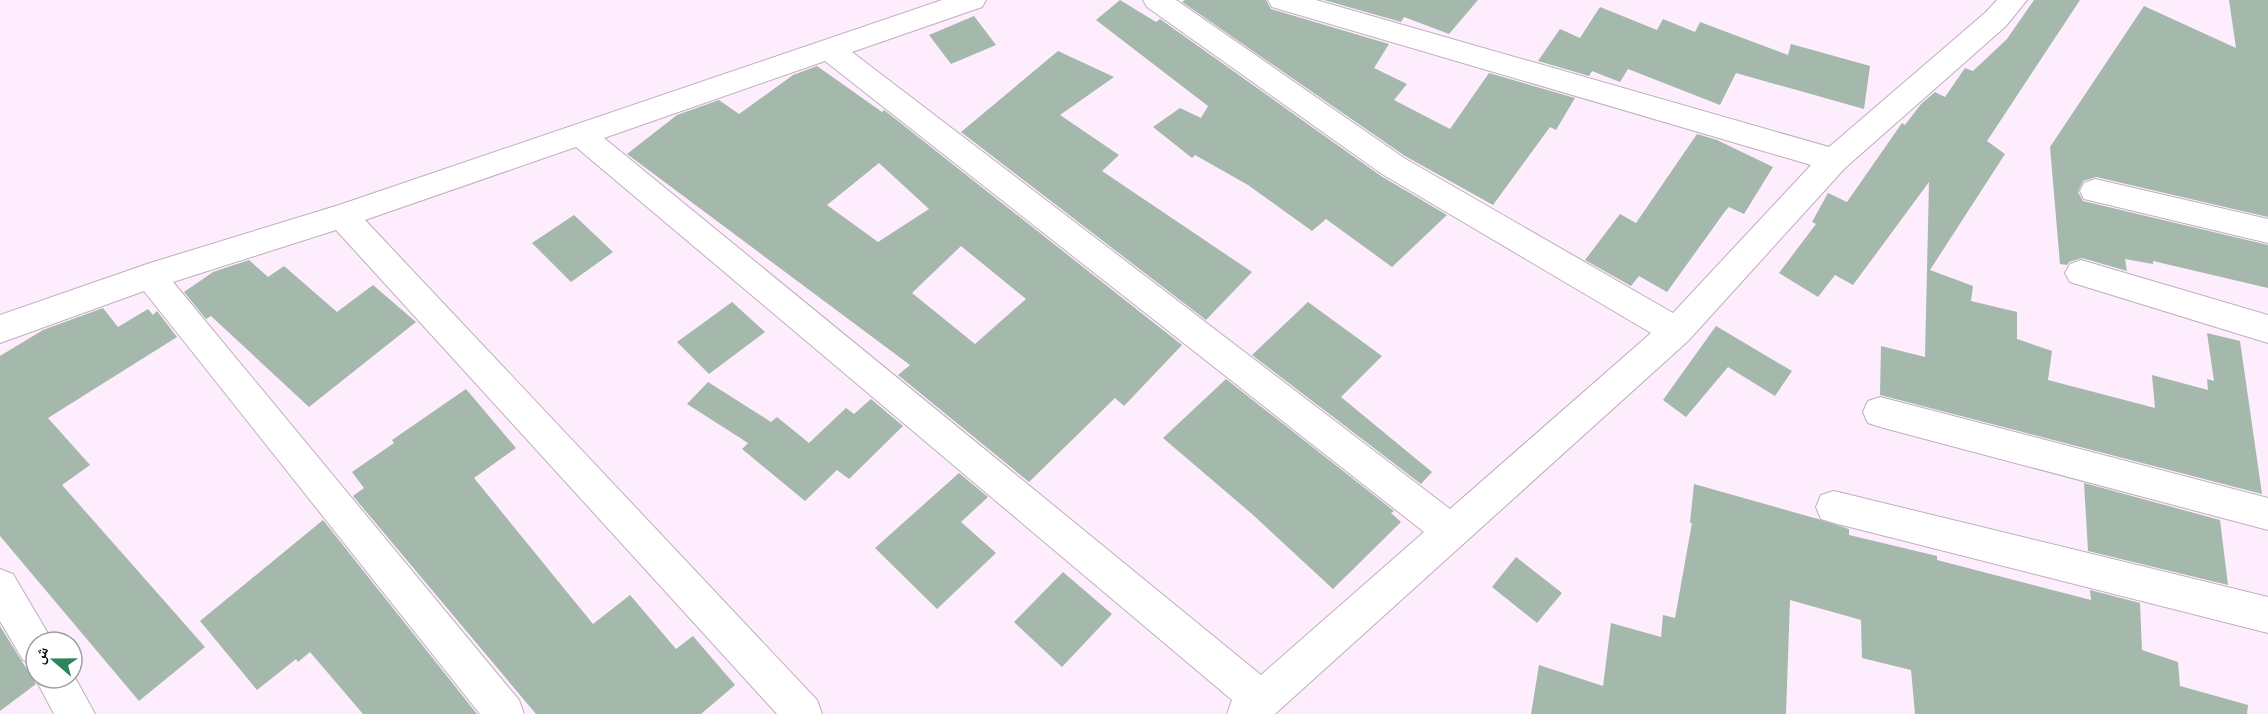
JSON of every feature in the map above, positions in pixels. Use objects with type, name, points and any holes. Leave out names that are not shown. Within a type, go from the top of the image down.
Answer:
[{"type":"street","points":[[0,329],[150,276],[342,216],[972,0]]},
{"type":"street","points":[[1156,0],[1393,166],[1676,331]]},
{"type":"street","points":[[1282,0],[1834,160]]},
{"type":"street","points":[[581,135],[1254,707],[1676,331],[1834,160],[1996,20],[2013,0]]},
{"type":"street","points":[[829,49],[1451,531]]},
{"type":"street","points":[[2095,191],[2268,231]]},
{"type":"street","points":[[342,216],[803,714]]},
{"type":"street","points":[[2081,273],[2268,329]]},
{"type":"street","points":[[150,276],[505,714]]},
{"type":"street","points":[[1880,412],[2268,514]]},
{"type":"street","points":[[1834,507],[2268,615]]},
{"type":"street","points":[[0,586],[26,630]]},
{"type":"street","points":[[61,690],[76,714]]},
{"type":"building","points":[[1120,0],[1156,22],[1160,19],[1381,176],[1447,215],[1392,267],[1326,219],[1312,231],[1248,185],[1195,155],[1192,158],[1153,127],[1180,108],[1201,118],[1208,106],[1096,20]]},
{"type":"building","points":[[1185,0],[1266,0],[1271,9],[1389,44],[1374,68],[1407,84],[1394,100],[1450,129],[1489,73],[1575,98],[1556,130],[1550,127],[1493,205],[1405,156],[1182,2]]},
{"type":"building","points":[[1324,0],[1478,0],[1449,34],[1404,17],[1401,22]]},
{"type":"building","points":[[2034,0],[2080,0],[1987,141],[2005,154],[1930,270],[1973,286],[1971,301],[2017,312],[2017,339],[2052,351],[2048,380],[2155,408],[2152,375],[2208,390],[2207,379],[2214,381],[2207,333],[2240,341],[2262,494],[1880,395],[1881,346],[1925,357],[1929,182],[1853,285],[1835,275],[1818,297],[1779,273],[1816,224],[1812,222],[1828,193],[1847,202],[1902,123],[1905,125],[1921,104],[1935,92],[1945,97],[1965,68],[1973,71],[2007,39]]},
{"type":"building","points":[[2229,0],[2268,0],[2268,217],[2096,177],[2083,181],[2078,192],[2083,201],[2268,245],[2268,288],[2153,261],[2153,264],[2125,259],[2127,271],[2082,258],[2069,262],[2067,265],[2060,264],[2050,147],[2144,6],[2236,48]]},
{"type":"building","points":[[1600,7],[1657,30],[1663,19],[1695,32],[1700,22],[1788,55],[1791,44],[1870,66],[1864,109],[1736,73],[1720,105],[1628,69],[1620,82],[1592,71],[1589,76],[1538,61],[1560,29],[1580,38]]},
{"type":"building","points":[[974,16],[996,45],[951,64],[929,35]]},
{"type":"building","points":[[1058,51],[1114,77],[1060,115],[1119,155],[1102,171],[1252,272],[1206,320],[961,132]]},
{"type":"building","points":[[817,66],[882,112],[884,110],[1182,345],[1124,406],[1115,398],[1029,482],[898,375],[910,365],[627,154],[677,115],[719,100],[739,114],[793,75]],"holes":[[[879,163],[929,209],[878,242],[827,205]],[[961,246],[1026,299],[975,344],[912,293]]]},
{"type":"building","points":[[1697,134],[1717,140],[1773,167],[1744,214],[1729,207],[1726,210],[1667,292],[1639,276],[1631,286],[1585,260],[1620,214],[1636,223]]},
{"type":"building","points":[[574,215],[613,252],[571,282],[532,243]]},
{"type":"building","points":[[249,260],[268,277],[284,266],[337,312],[373,285],[416,322],[309,407],[211,316],[206,319],[184,292],[213,272]]},
{"type":"building","points":[[732,302],[765,332],[709,374],[677,342]]},
{"type":"building","points":[[1308,302],[1382,356],[1341,397],[1432,472],[1421,484],[1252,355]]},
{"type":"building","points":[[103,308],[118,327],[148,309],[153,315],[157,311],[177,337],[48,418],[90,465],[62,485],[205,647],[139,701],[84,636],[84,630],[79,630],[0,536],[0,356],[43,330]]},
{"type":"building","points":[[1716,326],[1792,371],[1775,396],[1728,367],[1686,417],[1663,400]]},
{"type":"building","points":[[1226,379],[1394,511],[1391,513],[1401,522],[1333,589],[1252,514],[1163,438]]},
{"type":"building","points":[[708,382],[771,422],[777,417],[809,443],[846,408],[854,414],[871,399],[903,426],[849,479],[837,470],[805,501],[742,449],[748,443],[687,404]]},
{"type":"building","points":[[466,389],[516,448],[474,478],[593,624],[630,595],[676,649],[693,636],[735,685],[701,714],[536,714],[353,496],[364,488],[352,472],[394,443],[392,440]]},
{"type":"building","points":[[959,473],[988,497],[961,522],[996,553],[937,609],[875,548]]},
{"type":"building","points":[[2084,483],[2220,520],[2228,585],[2088,551]]},
{"type":"building","points":[[1694,484],[1849,529],[1849,535],[1937,556],[1937,560],[2091,600],[2090,590],[2140,603],[2142,650],[2178,662],[2180,686],[2248,705],[2247,714],[1915,714],[1911,670],[1862,658],[1861,620],[1790,600],[1786,714],[1531,714],[1539,665],[1603,686],[1611,623],[1661,637],[1663,615],[1675,618],[1692,523],[1690,523]]},
{"type":"building","points":[[323,520],[477,714],[363,714],[310,652],[298,662],[296,659],[257,690],[200,621]]},
{"type":"building","points":[[1516,557],[1562,593],[1537,623],[1492,587]]},
{"type":"building","points":[[1063,572],[1112,614],[1062,667],[1014,622]]},
{"type":"building","points":[[0,626],[24,665],[24,690],[28,690],[0,711]]}]
